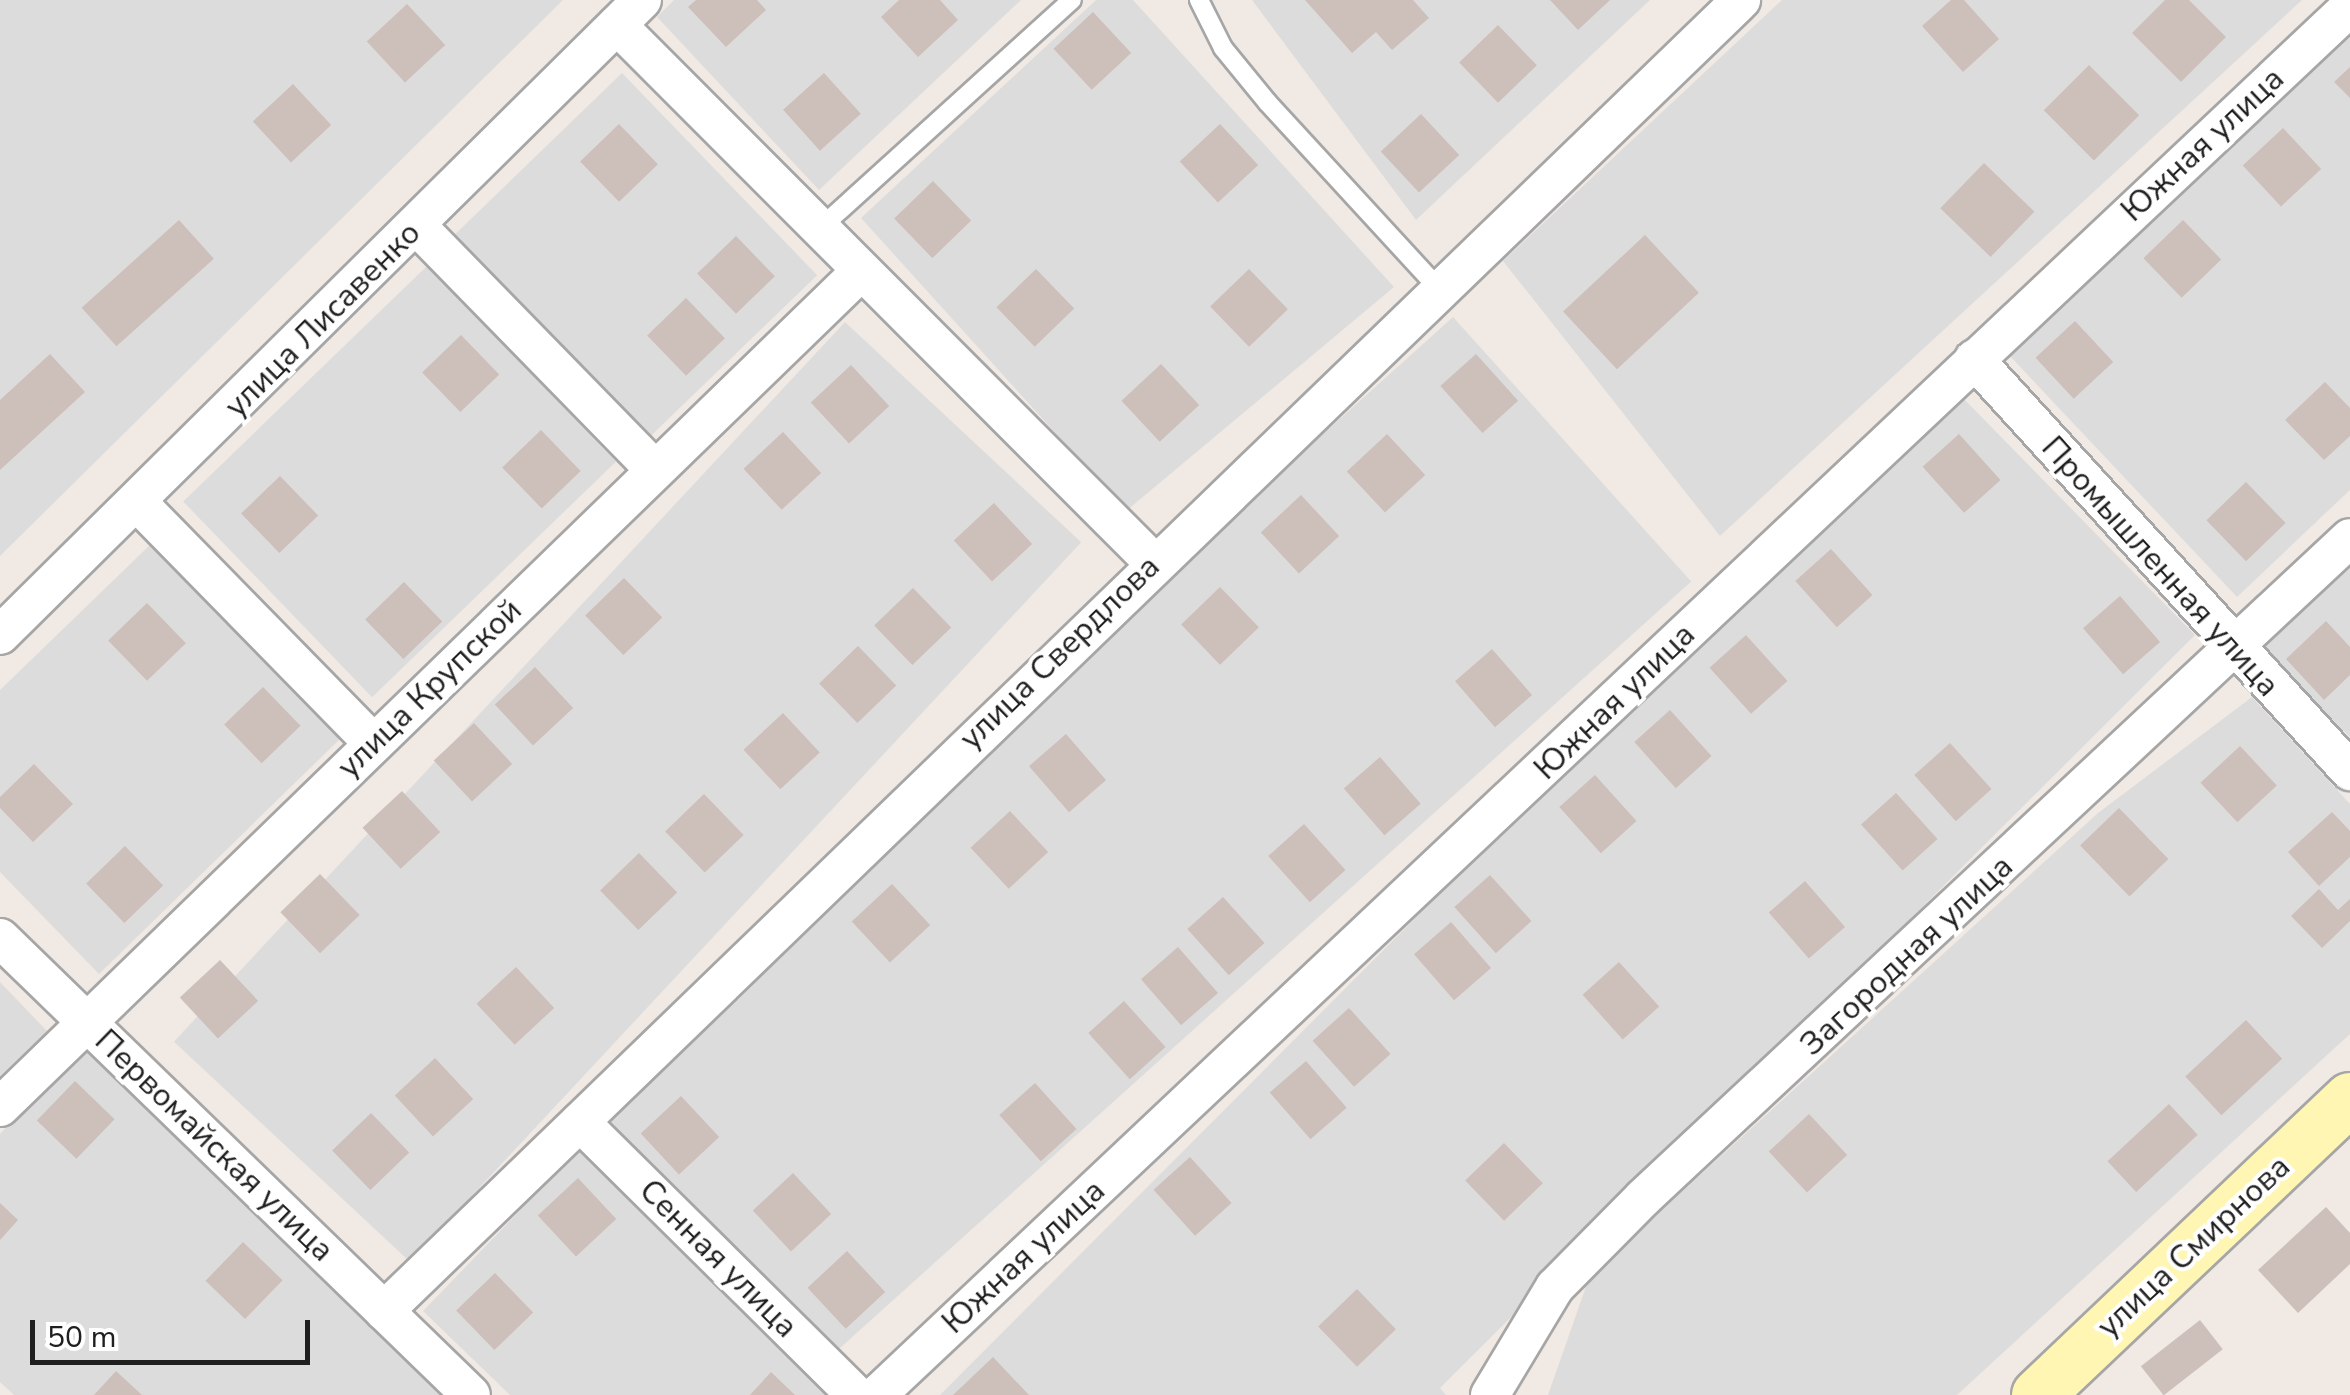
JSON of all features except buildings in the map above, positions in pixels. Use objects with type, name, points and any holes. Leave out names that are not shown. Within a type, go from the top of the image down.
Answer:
[{"type":"street","name":"улица Свердлова","points":[[384,1310],[1152,562],[1741,0]]},
{"type":"street","name":"Южная улица","points":[[877,1395],[2350,8]]},
{"type":"street","points":[[629,12],[816,232],[954,358],[1152,562]]},
{"type":"street","name":"улица Лисавенко","points":[[0,635],[418,227],[629,12]]},
{"type":"street","points":[[418,227],[655,470]]},
{"type":"street","name":"улица Крупской","points":[[0,1107],[860,272]]},
{"type":"street","name":"Промышленная улица","points":[[1974,360],[2234,652],[2350,771]]},
{"type":"street","points":[[138,503],[374,744]]},
{"type":"street","name":"Загородная улица","points":[[1490,1395],[1556,1288],[1644,1198],[2234,652],[2350,538]]},
{"type":"street","name":"Первомайская улица","points":[[0,938],[471,1395]]},
{"type":"street","name":"улица Смирнова","points":[[2038,1395],[2350,1099]]},
{"type":"street","name":"Сенная улица","points":[[580,1122],[856,1395]]},
{"type":"lane","points":[[816,232],[1072,0]]},
{"type":"lane","points":[[1199,0],[1223,48],[1268,103],[1437,287]]},
{"type":"shaded area","points":[[0,0],[563,0],[0,556]]},
{"type":"shaded area","points":[[674,0],[1021,0],[819,190],[657,17]]},
{"type":"shaded area","points":[[1096,0],[1133,0],[1394,287],[1126,511],[861,218]]},
{"type":"shaded area","points":[[1252,0],[1650,0],[1416,220]]},
{"type":"shaded area","points":[[1782,0],[2302,0],[1720,536],[1503,261]]},
{"type":"shaded area","points":[[2350,37],[2350,490],[2237,597],[2008,354]]},
{"type":"shaded area","points":[[622,73],[817,275],[648,438],[453,236]]},
{"type":"shaded area","points":[[427,266],[616,462],[372,697],[183,501]]},
{"type":"shaded area","points":[[1453,317],[1691,582],[824,1362],[586,1098]]},
{"type":"shaded area","points":[[845,322],[1081,542],[410,1262],[174,1042]]},
{"type":"shaded area","points":[[1960,395],[2195,635],[1440,1388],[1446,1395],[940,1395],[1556,777]]},
{"type":"shaded area","points":[[153,542],[342,737],[99,974],[0,872],[0,690]]},
{"type":"shaded area","points":[[2350,563],[2350,737],[2259,648]]},
{"type":"shaded area","points":[[2252,697],[2350,804],[2350,1034],[1957,1395],[1548,1395],[1590,1275],[2098,813]]},
{"type":"shaded area","points":[[0,982],[47,1031],[0,1076]]},
{"type":"shaded area","points":[[85,1043],[442,1395],[14,1395],[0,1382],[0,1134]]},
{"type":"shaded area","points":[[583,1145],[725,1294],[829,1395],[510,1395],[423,1311]]}]
